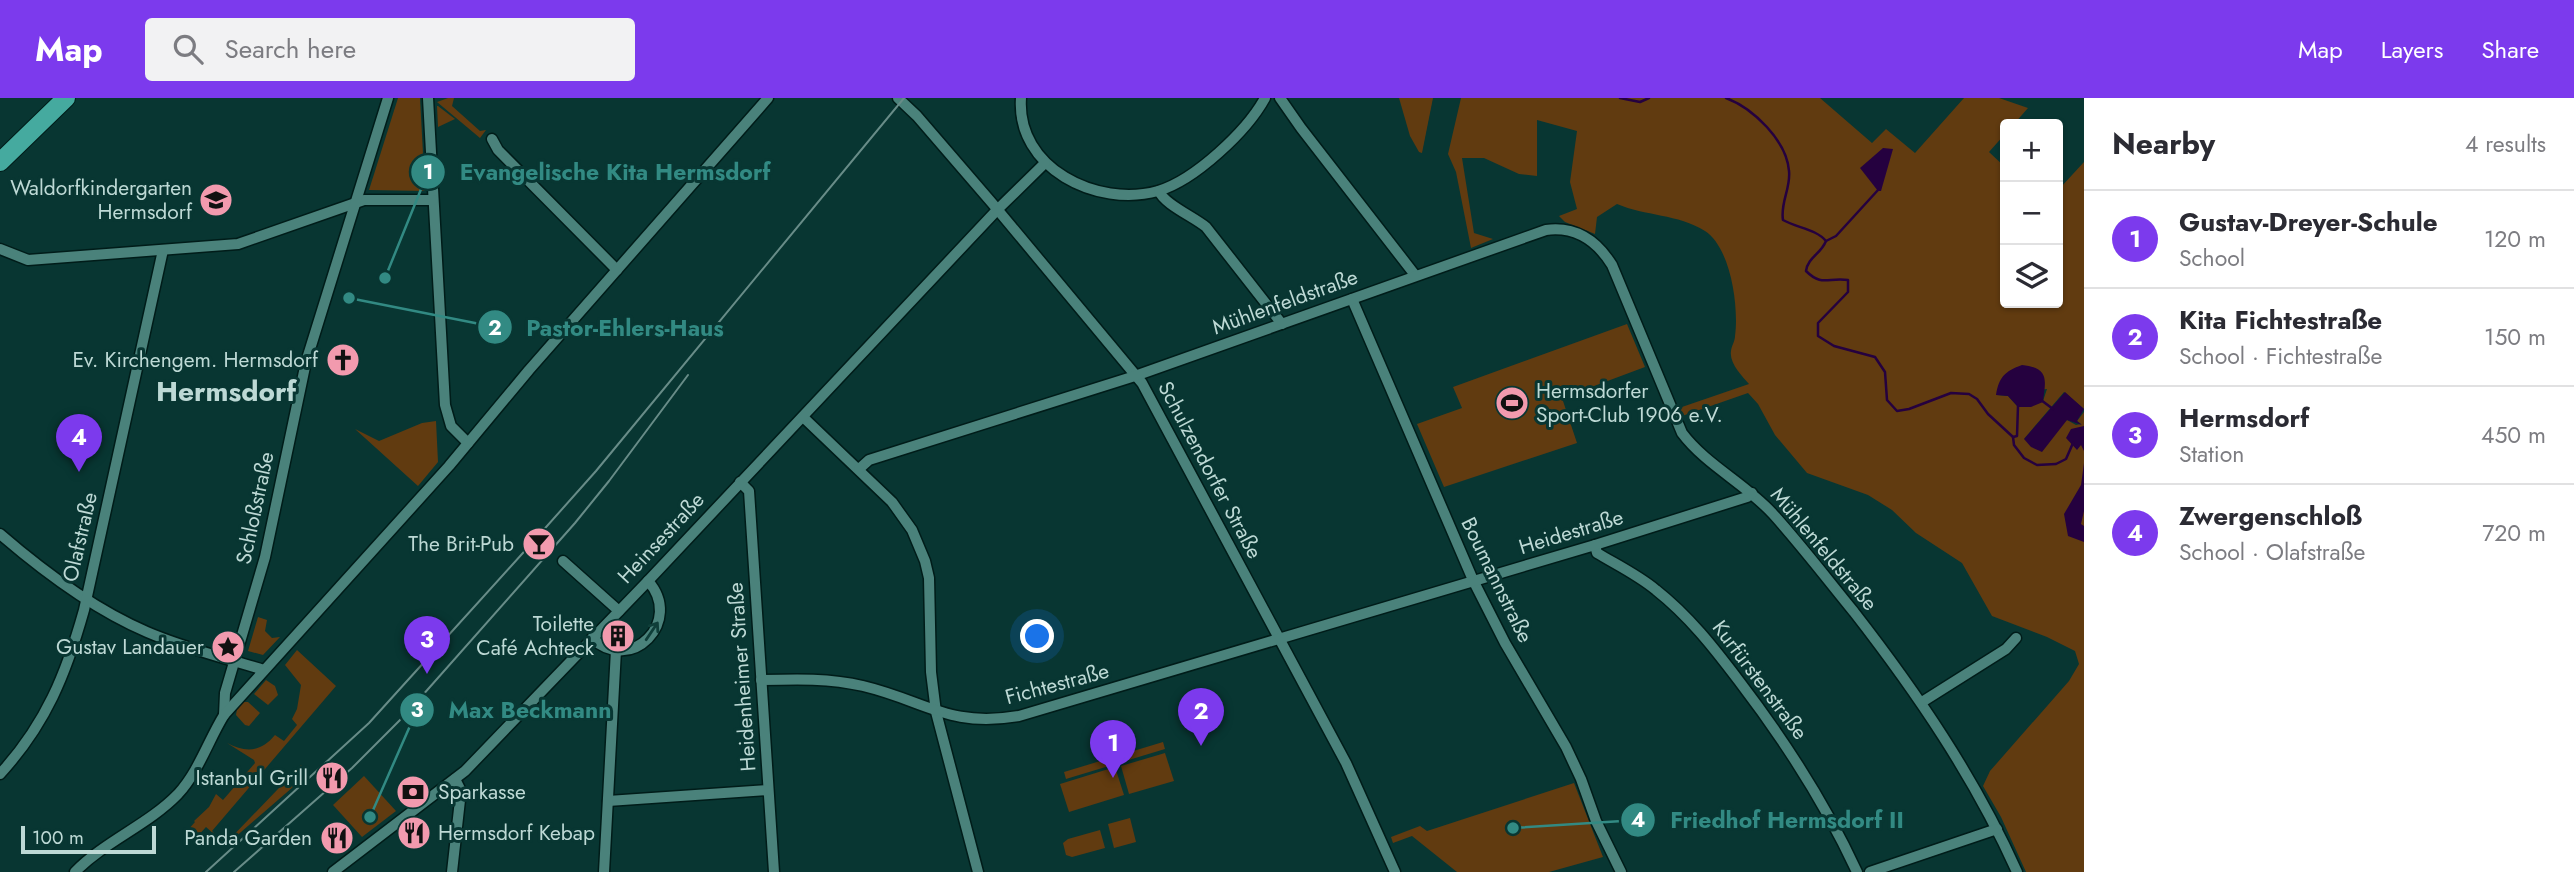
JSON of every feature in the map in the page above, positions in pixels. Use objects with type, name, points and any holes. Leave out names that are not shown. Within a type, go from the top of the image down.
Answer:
[{"type":"main road","points":[[0,162],[66,98]]},
{"type":"street","name":"Schloßstraße","points":[[75,872],[147,820],[179,793],[205,754],[223,715],[223,703],[234,661],[265,557],[306,362],[388,98]]},
{"type":"street","points":[[428,98],[445,405],[451,426],[468,443]]},
{"type":"street","points":[[223,715],[451,463],[768,98]]},
{"type":"street","name":"Schulzendorfer Straße","points":[[898,98],[917,116],[998,210],[1142,383],[1352,775],[1395,872]]},
{"type":"street","points":[[1021,98],[1024,132],[1032,148],[1045,163],[1078,184],[1107,193],[1129,195],[1159,191],[1200,169],[1248,122],[1265,98]]},
{"type":"street","points":[[1280,98],[1415,275]]},
{"type":"street","points":[[492,139],[498,150],[617,270]]},
{"type":"street","name":"Heinsestraße","points":[[333,872],[455,779],[648,581],[1045,163]]},
{"type":"street","points":[[1159,191],[1161,197],[1206,227],[1282,324]]},
{"type":"street","points":[[0,248],[28,260],[242,243],[364,200],[433,201]]},
{"type":"street","name":"Mühlenfeldstraße","points":[[859,469],[869,460],[1135,376],[1546,230],[1570,231],[1591,240],[1612,265],[1682,433],[1700,453],[1752,493],[1805,551],[1922,702],[1997,829],[2017,872]]},
{"type":"street","name":"Olafstraße","points":[[0,774],[28,741],[48,710],[70,660],[86,599],[163,250]]},
{"type":"street","name":"Boumannstraße","points":[[1352,299],[1472,580],[1493,622],[1566,747],[1596,821],[1621,872]]},
{"type":"street","points":[[803,417],[892,502],[912,530],[925,561],[931,598],[931,672],[936,712],[978,872]]},
{"type":"street","name":"Heidenheimer Straße","points":[[740,482],[749,491],[774,872]]},
{"type":"street","name":"Heidestraße","points":[[1279,639],[1595,545],[1747,497],[1752,493]]},
{"type":"street","points":[[0,534],[50,575],[86,599],[151,634],[264,670]]},
{"type":"street","name":"Kurfürstenstraße","points":[[1595,545],[1597,553],[1656,589],[1683,613],[1715,649],[1804,774],[1830,817],[1857,872]]},
{"type":"street","points":[[563,561],[619,611]]},
{"type":"street","points":[[592,638],[603,647],[616,650],[635,648],[651,636],[660,616],[660,599],[648,581]]},
{"type":"street","points":[[1922,702],[2006,649],[2016,638]]},
{"type":"street","name":"Fichtestraße","points":[[761,680],[800,678],[846,682],[885,692],[936,712],[973,720],[1019,716],[1279,639]]},
{"type":"street","points":[[604,872],[616,650]]},
{"type":"street","points":[[452,872],[461,791],[455,779]]},
{"type":"street","points":[[608,801],[768,790]]},
{"type":"street","points":[[1870,872],[1997,829]]},
{"type":"shaded area","points":[[398,98],[420,98],[425,191],[369,190]]},
{"type":"shaded area","points":[[454,98],[452,106],[480,131],[486,130],[480,138],[437,102]]},
{"type":"shaded area","points":[[1399,98],[1433,98],[1422,153],[1410,136]]},
{"type":"shaded area","points":[[1461,98],[1820,98],[1872,143],[1886,129],[1915,153],[1964,98],[1999,98],[2028,108],[2018,119],[2000,119],[2000,140],[1989,152],[2000,162],[2000,308],[2063,308],[2063,185],[2084,162],[2084,409],[2064,392],[2024,439],[2067,420],[2076,425],[2081,424],[2077,421],[2084,412],[2084,872],[2026,872],[2001,817],[1983,786],[1990,771],[2069,681],[2079,664],[2075,651],[1992,616],[1962,563],[1916,533],[1892,510],[1868,495],[1807,473],[1775,435],[1758,404],[1748,393],[1682,416],[1679,408],[1749,384],[1731,356],[1736,324],[1734,295],[1727,264],[1714,239],[1695,225],[1684,221],[1617,204],[1597,217],[1595,234],[1565,222],[1559,216],[1577,209],[1570,182],[1577,131],[1537,120],[1537,176],[1519,174],[1484,158],[1462,158],[1474,233],[1493,239],[1471,248],[1456,172],[1448,154]],"holes":[[[2047,389],[2043,401],[2018,407],[2008,396],[1997,395]]]},
{"type":"shaded area","points":[[438,106],[455,119],[438,127]]},
{"type":"shaded area","points":[[1883,148],[1893,149],[1881,191],[1878,191],[1860,168]]},
{"type":"shaded area","name":"Hermsdorfer Sport-Club 1906 e.V.","points":[[1627,324],[1645,367],[1562,398],[1577,443],[1444,487],[1417,424],[1462,408],[1453,387]]},
{"type":"shaded area","points":[[2022,365],[2038,369],[2044,377],[2043,402],[2031,407],[2018,407],[2008,396],[1996,395],[2004,376]]},
{"type":"shaded area","points":[[2065,392],[2084,409],[2077,421],[2082,425],[2067,420],[2042,452],[2031,447],[2024,439]]},
{"type":"shaded area","points":[[436,421],[438,462],[418,486],[355,429],[379,441],[422,423]]},
{"type":"shaded area","points":[[2084,426],[2084,451],[2081,445],[2077,450],[2066,438],[2071,429]]},
{"type":"shaded area","points":[[2084,463],[2084,511],[2081,524],[2084,526],[2084,542],[2068,536],[2064,514],[2081,485]]},
{"type":"shaded area","points":[[258,617],[267,620],[265,631],[272,638],[280,637],[263,655],[248,651]]},
{"type":"shaded area","points":[[297,650],[336,686],[212,831],[226,843],[301,765],[308,774],[226,845],[206,827],[195,839],[187,831],[194,821],[209,807],[216,794],[223,800],[255,763],[227,743],[247,749],[259,748],[275,735],[284,741],[297,725],[292,719],[297,709],[301,685],[285,665]]},
{"type":"shaded area","points":[[266,680],[275,686],[278,695],[268,705],[254,694]]},
{"type":"shaded area","points":[[243,702],[248,702],[260,713],[249,726],[236,715]]},
{"type":"shaded area","points":[[1163,742],[1165,749],[1066,779],[1064,772]]},
{"type":"shaded area","points":[[1165,753],[1174,781],[1129,794],[1121,766]]},
{"type":"shaded area","points":[[1115,767],[1124,795],[1069,812],[1060,784]]},
{"type":"shaded area","points":[[364,776],[396,811],[362,837],[333,805]]},
{"type":"shaded area","points":[[1574,783],[1603,857],[1549,872],[1457,872],[1412,836],[1393,843],[1391,837],[1420,826],[1427,831]]},
{"type":"shaded area","points":[[1130,818],[1136,842],[1114,848],[1108,824]]},
{"type":"shaded area","points":[[1100,830],[1105,848],[1072,857],[1066,855],[1063,843],[1068,839]]},
{"type":"waterway","points":[[1620,98],[1640,102],[1649,98]]},
{"type":"waterway","points":[[1726,98],[1747,109],[1767,127],[1782,148],[1789,171],[1783,220],[1817,234],[1826,241],[1809,262],[1806,271],[1816,279],[1848,280],[1848,292],[1818,323],[1818,336],[1834,346],[1875,357],[1885,372],[1887,400],[1897,411],[1951,393],[1969,394],[2013,437],[2014,445],[2024,458],[2037,465],[2056,464],[2066,459],[2073,443]]},
{"type":"waterway","points":[[1826,241],[1836,236],[1878,190]]},
{"type":"waterway","points":[[2041,400],[2053,409]]},
{"type":"waterway","points":[[2013,437],[2017,436],[2018,406]]},
{"type":"tram line","points":[[206,872],[369,723],[531,544],[596,471],[904,98]]},
{"type":"tram line","points":[[234,872],[352,768],[406,714],[575,523],[688,375]]},
{"type":"place","name":"Waldorfkindergarten Hermsdorf","points":[[216,200]]},
{"type":"place","name":"Evangelische Kita Hermsdorf","points":[[385,278]]},
{"type":"place","name":"Pastor-Ehlers-Haus","points":[[349,298]]},
{"type":"place","name":"Ev. Kirchengem. Hermsdorf","points":[[343,360]]},
{"type":"place","name":"Hermsdorfer Sport-Club 1906 e.V.","points":[[1512,403]]},
{"type":"place","name":"Zwergenschloß","points":[[79,472]]},
{"type":"place","name":"The Brit-Pub","points":[[539,544]]},
{"type":"place","name":"Toilette Café Achteck","points":[[618,636]]},
{"type":"place","name":"Gustav Landauer","points":[[228,647]]},
{"type":"place","name":"Hermsdorf","points":[[427,674]]},
{"type":"place","name":"Kita Fichtestraße","points":[[1201,746]]},
{"type":"place","name":"Istanbul Grill","points":[[332,778]]},
{"type":"place","name":"Gustav-Dreyer-Schule","points":[[1113,778]]},
{"type":"place","name":"Sparkasse","points":[[413,792]]},
{"type":"place","name":"Max Beckmann","points":[[370,817]]},
{"type":"place","name":"Friedhof Hermsdorf II","points":[[1513,828]]},
{"type":"place","name":"Hermsdorf Kebap","points":[[414,833]]},
{"type":"place","name":"Panda Garden","points":[[337,838]]},
{"type":"district","name":"Hermsdorf","points":[[226,391]]}]
